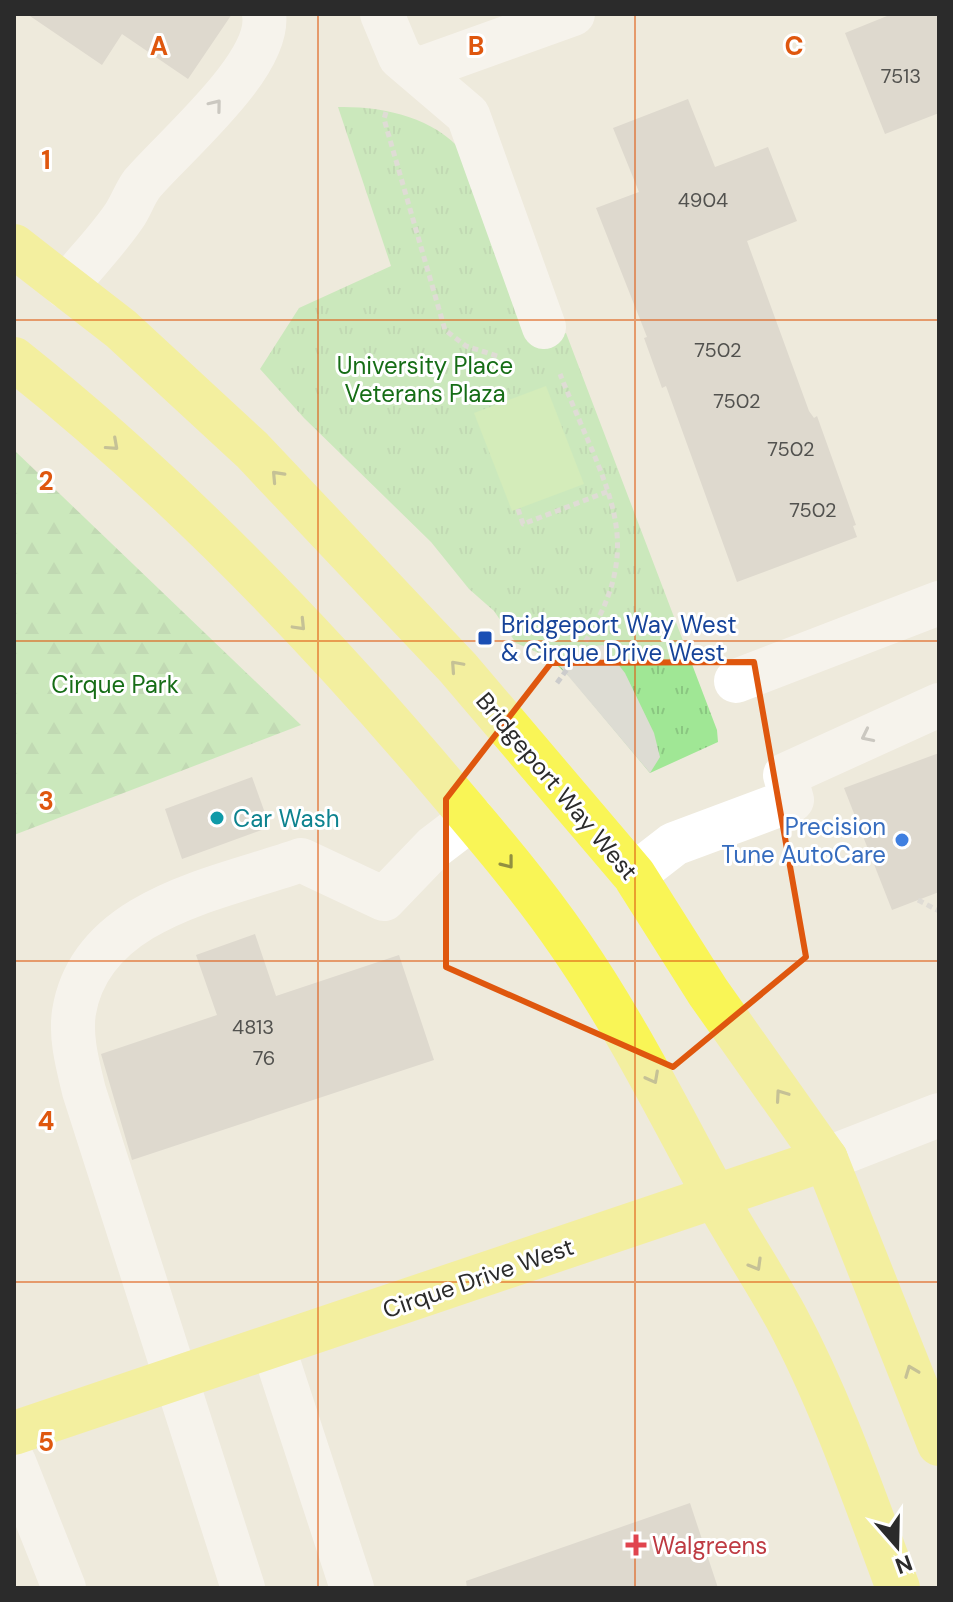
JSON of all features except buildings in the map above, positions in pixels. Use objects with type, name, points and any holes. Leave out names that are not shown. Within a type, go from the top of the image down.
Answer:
[{"type":"main road","name":"Bridgeport Way West","points":[[14,246],[121,329],[252,450],[458,668],[634,875],[708,992],[826,1159],[939,1444]]},
{"type":"main road","points":[[14,359],[55,392],[227,548],[372,701],[472,818],[570,943],[649,1069],[716,1198],[787,1320],[851,1464],[898,1588]]},
{"type":"main road","name":"Cirque Drive West","points":[[14,1433],[826,1159]]},
{"type":"street","points":[[66,287],[124,216],[142,185],[234,84],[260,44],[264,14]]},
{"type":"street","points":[[382,14],[408,64],[468,115],[544,327]]},
{"type":"street","points":[[408,64],[573,14]]},
{"type":"street","points":[[736,681],[939,603]]},
{"type":"street","points":[[634,875],[674,844],[792,800],[785,775],[939,705]]},
{"type":"street","points":[[243,1588],[76,1060],[73,1013],[81,986],[93,962],[123,931],[146,916],[301,860],[384,899],[434,847],[472,818]]},
{"type":"street","name":"Cirque Drive West","points":[[826,1159],[939,1115]]},
{"type":"street","points":[[273,1346],[352,1588]]},
{"type":"street","points":[[14,1462],[64,1588]]},
{"type":"path","points":[[408,64],[384,119],[445,330]]},
{"type":"path","points":[[557,683],[581,651],[614,583],[619,563],[619,533],[609,491],[570,399]]},
{"type":"path","points":[[518,509],[523,524],[609,491]]},
{"type":"path","points":[[918,900],[939,911]]},
{"type":"highlighted area","points":[[754,662],[806,957],[673,1067],[446,967],[446,799],[551,663]]},
{"type":"green space","name":"University Place Veterans Plaza","points":[[338,107],[372,109],[406,116],[437,130],[463,152],[534,344],[566,333],[717,730],[718,742],[650,773],[571,678],[548,657],[516,643],[494,611],[469,589],[431,542],[304,418],[260,369],[299,308],[391,266]]},
{"type":"green space","points":[[546,386],[584,484],[512,511],[474,413]]},
{"type":"green space","name":"Cirque Park","points":[[14,450],[301,725],[14,835]]},
{"type":"shaded area","points":[[603,645],[625,673],[654,733],[660,757],[650,773],[559,665],[586,647]]},
{"type":"place","name":"Bridgeport Way West & Cirque Drive West","points":[[485,638]]},
{"type":"place","name":"Car Wash","points":[[217,818]]},
{"type":"place","name":"Precision Tune AutoCare","points":[[902,840]]},
{"type":"place","name":"Walgreens","points":[[636,1545]]}]
